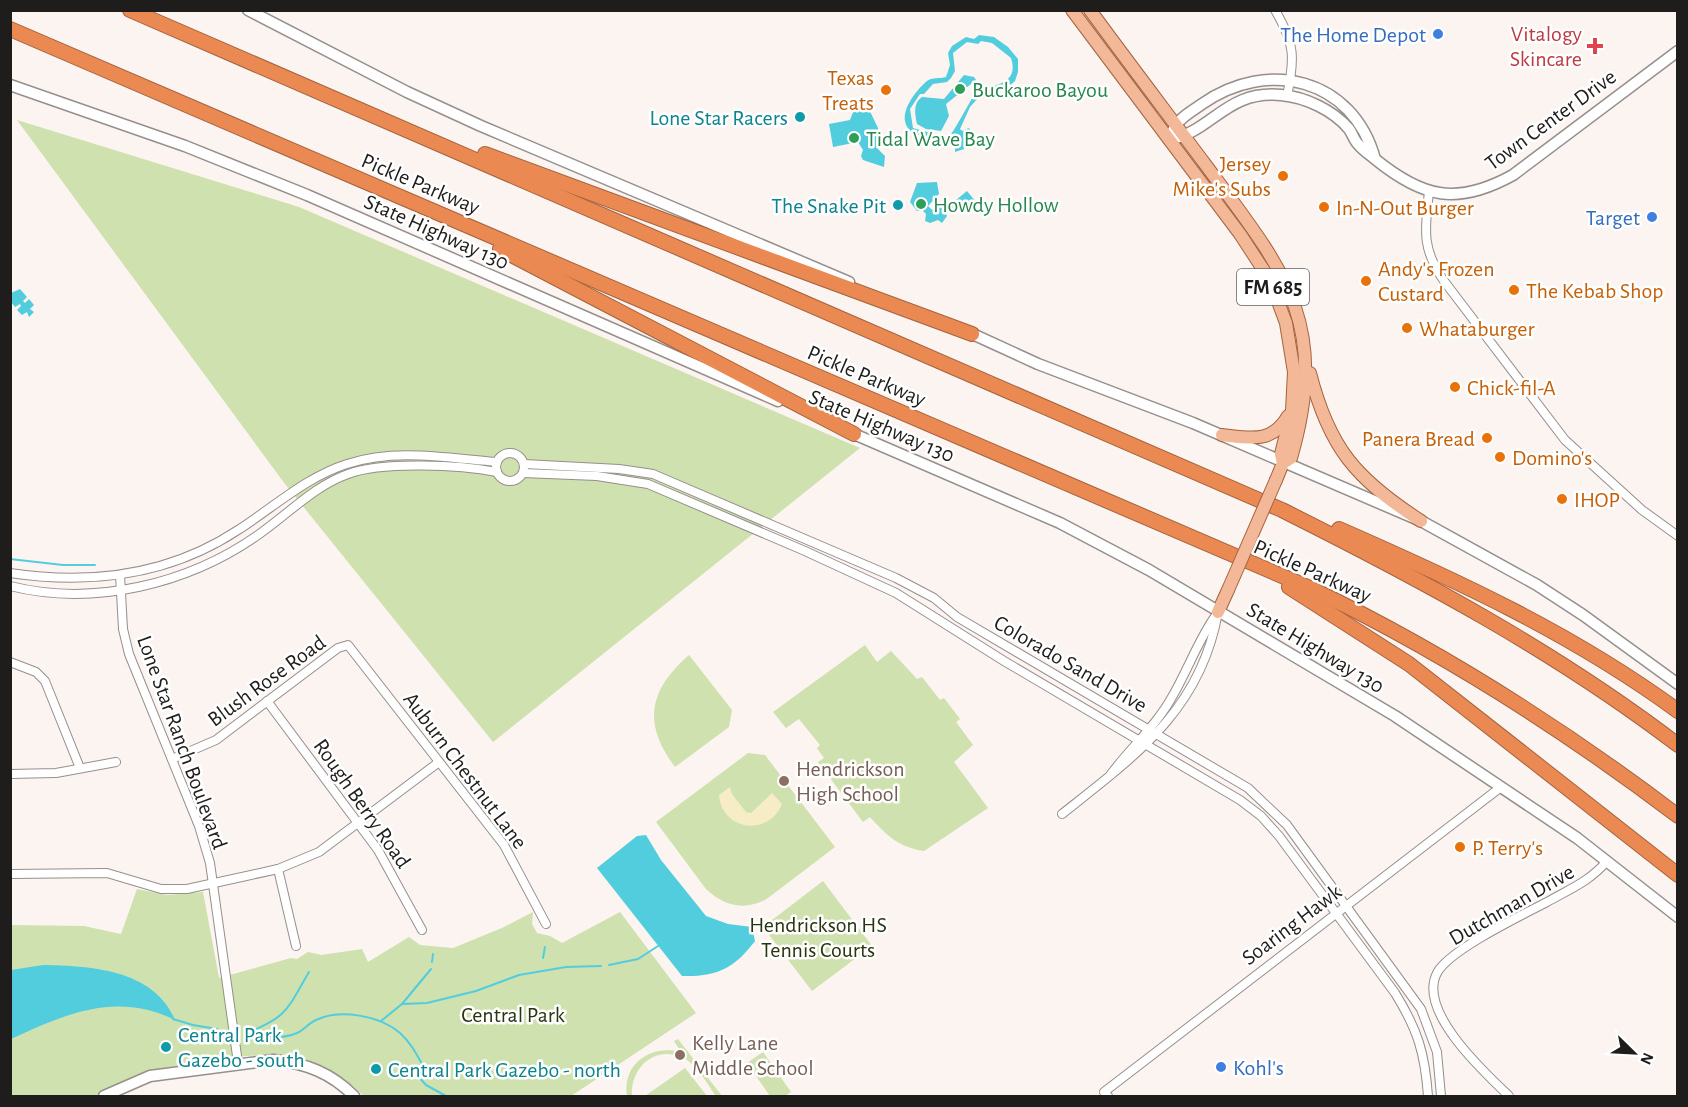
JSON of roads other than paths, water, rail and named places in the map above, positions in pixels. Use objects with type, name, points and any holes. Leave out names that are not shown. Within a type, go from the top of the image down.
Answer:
[{"type":"highway","name":"Pickle Parkway","points":[[130,10],[1282,510],[1401,570],[1520,637],[1594,685],[1677,745]]},
{"type":"highway","name":"Pickle Parkway","points":[[10,29],[1355,610],[1453,664],[1551,724],[1677,816]]},
{"type":"highway","points":[[307,87],[712,240],[972,334]]},
{"type":"highway","points":[[392,193],[854,434]]},
{"type":"highway","points":[[1282,510],[1335,527],[1507,605],[1584,648],[1677,711]]},
{"type":"highway","points":[[1265,571],[1409,664],[1677,875]]},
{"type":"main road","points":[[248,10],[406,92],[482,126],[1038,364],[1222,435],[1420,521]]},
{"type":"main road","name":"FM 685","points":[[1072,10],[1252,249],[1270,280],[1290,338],[1294,372],[1292,410],[1281,454],[1283,463],[1218,612]]},
{"type":"main road","name":"FM 685","points":[[1090,10],[1269,251],[1281,272],[1299,319],[1305,355],[1318,405],[1330,433],[1364,480],[1420,521],[1537,585],[1583,615],[1677,684]]},
{"type":"main road","name":"Town Center Drive","points":[[1169,140],[1184,137],[1239,100],[1258,94],[1287,96],[1323,108],[1336,116],[1350,131],[1357,143],[1406,183],[1429,192],[1470,194],[1492,187],[1513,175],[1677,51]]},
{"type":"main road","name":"Town Center Drive","points":[[1175,123],[1209,99],[1244,82],[1261,78],[1290,80],[1327,94],[1360,124],[1375,159]]},
{"type":"main road","name":"State Highway 130","points":[[10,85],[185,146],[307,195],[1060,523],[1149,570],[1395,716],[1607,861],[1677,917]]},
{"type":"main road","points":[[1209,99],[1221,110]]},
{"type":"main road","points":[[1169,140],[1175,123]]},
{"type":"main road","points":[[1350,131],[1360,124]]},
{"type":"main road","name":"FM 685","points":[[1283,463],[1291,458],[1303,412],[1305,355]]},
{"type":"main road","points":[[1222,435],[1259,439],[1269,437],[1282,427],[1292,410]]},
{"type":"main road","points":[[104,1096],[150,1076],[273,1060],[306,1065],[332,1077],[354,1096]]},
{"type":"street","points":[[1275,10],[1291,42],[1293,68],[1287,96]]},
{"type":"street","points":[[1429,192],[1424,236],[1429,254],[1444,281],[1565,440],[1642,510],[1677,536]]},
{"type":"street","points":[[10,586],[78,594],[121,591],[198,569],[242,546],[290,513],[309,495],[347,474],[370,468],[445,468],[497,472],[507,481],[516,479],[523,473],[524,464],[519,456],[511,453],[502,455],[497,462],[497,472]]},
{"type":"street","points":[[10,573],[69,578],[120,575],[182,559],[219,542],[282,497],[346,465],[381,456],[417,456],[497,462]]},
{"type":"street","points":[[368,459],[370,468]]},
{"type":"street","name":"Colorado Sand Drive","points":[[524,464],[619,469],[653,474],[896,578],[934,598],[978,630],[1248,788],[1269,806],[1346,904],[1421,1009],[1437,1052],[1441,1096]]},
{"type":"street","name":"Colorado Sand Drive","points":[[523,473],[597,476],[648,484],[879,585],[923,608],[1004,661],[1233,795],[1261,816],[1336,912],[1408,1015],[1425,1059],[1428,1096]]},
{"type":"street","name":"Lone Star Ranch Boulevard","points":[[120,575],[123,629],[129,654],[199,826],[213,882],[238,1063]]},
{"type":"street","points":[[879,585],[896,578]]},
{"type":"street","points":[[1144,742],[1149,730],[1172,698],[1202,633],[1218,612]]},
{"type":"street","points":[[1062,814],[1108,777],[1144,742],[1158,736],[1195,679],[1214,639],[1218,612]]},
{"type":"street","name":"Blush Rose Road","points":[[172,759],[216,740],[338,648],[348,645]]},
{"type":"street","name":"Auburn Chestnut Lane","points":[[348,645],[504,845],[546,924]]},
{"type":"street","points":[[10,662],[36,672],[45,681],[80,768]]},
{"type":"street","name":"Rough Berry Road","points":[[267,701],[378,850],[422,930]]},
{"type":"street","points":[[10,774],[56,773],[116,762]]},
{"type":"street","points":[[10,874],[107,873],[162,889],[187,889],[278,869],[319,852],[439,762]]},
{"type":"street","name":"Soaring Hawk","points":[[1106,1094],[1346,904],[1501,787]]},
{"type":"street","name":"Dutchman Drive","points":[[1509,1096],[1463,1048],[1440,1014],[1432,990],[1438,972],[1455,954],[1474,942],[1585,883],[1607,861]]},
{"type":"street","points":[[278,869],[296,946]]},
{"type":"water","points":[[979,35],[994,37],[1008,47],[1018,59],[1018,72],[1015,81],[1006,89],[979,97],[970,107],[960,129],[962,131],[969,128],[972,132],[964,149],[955,152],[955,148],[960,143],[959,136],[943,143],[919,136],[907,126],[905,112],[912,97],[927,81],[946,77],[950,65],[948,53],[952,46],[966,37],[974,39]],"holes":[[[967,42],[992,43],[1011,58],[1013,67],[1008,79],[975,93],[948,138],[913,128],[910,109],[920,94],[924,94],[933,84],[947,82],[951,78],[955,71],[953,53]]]},
{"type":"water","points":[[964,75],[974,77],[976,80],[946,104],[949,116],[941,131],[926,129],[917,124],[915,109],[919,99],[922,97],[944,99]]},
{"type":"water","name":"Tidal Wave Bay","points":[[867,105],[878,128],[876,147],[885,156],[884,167],[863,160],[861,156],[863,150],[858,142],[833,147],[829,124],[850,120],[855,107]]},
{"type":"water","name":"Howdy Hollow","points":[[937,182],[939,194],[928,206],[932,210],[935,206],[942,205],[947,216],[942,223],[938,220],[930,223],[925,221],[926,214],[922,210],[917,211],[910,202],[917,183]]},
{"type":"water","points":[[967,191],[976,202],[964,211],[960,206],[953,208],[950,205]]},
{"type":"water","points":[[20,289],[27,297],[23,301],[25,303],[29,299],[34,305],[30,309],[34,312],[29,317],[27,312],[22,315],[17,310],[20,304],[15,307],[11,302],[11,293]]},
{"type":"water","points":[[646,835],[661,860],[706,916],[728,924],[752,927],[755,941],[732,965],[715,973],[682,976],[597,868],[637,836]]},
{"type":"water","points":[[43,965],[100,969],[136,980],[152,990],[165,1003],[175,1020],[154,1011],[132,1007],[92,1009],[51,1021],[11,1039],[11,970]]},
{"type":"waterway","points":[[10,559],[63,565],[95,565]]},
{"type":"waterway","points":[[609,965],[638,959],[658,946]]},
{"type":"waterway","points":[[543,958],[545,947]]},
{"type":"waterway","points":[[432,962],[433,954]]},
{"type":"waterway","points":[[381,1021],[402,1004],[427,1003],[476,991],[519,975],[566,967],[601,966]]},
{"type":"waterway","points":[[402,1004],[431,969]]},
{"type":"waterway","points":[[247,1033],[271,1022],[286,1010],[309,972]]},
{"type":"waterway","points":[[247,1033],[278,1037],[297,1033],[313,1021],[326,1016],[348,1014],[371,1018],[392,1027],[404,1036],[422,1064],[418,1076],[426,1085],[446,1096]]},
{"type":"waterway","points":[[173,1019],[217,1029]]},
{"type":"place","name":"The Home Depot","points":[[1438,34]]},
{"type":"place","name":"Vitalogy Skincare","points":[[1595,46]]},
{"type":"place","name":"Buckaroo Bayou","points":[[960,89]]},
{"type":"place","name":"Texas Treats","points":[[886,90]]},
{"type":"place","name":"Lone Star Racers","points":[[800,117]]},
{"type":"place","name":"Tidal Wave Bay","points":[[854,138]]},
{"type":"place","name":"Jersey Mike's Subs","points":[[1283,176]]},
{"type":"place","name":"Howdy Hollow","points":[[921,204]]},
{"type":"place","name":"The Snake Pit","points":[[898,205]]},
{"type":"place","name":"In-N-Out Burger","points":[[1324,207]]},
{"type":"place","name":"Target","points":[[1652,217]]},
{"type":"place","name":"Andy's Frozen Custard","points":[[1366,281]]},
{"type":"place","name":"The Kebab Shop","points":[[1514,290]]},
{"type":"place","name":"Whataburger","points":[[1407,328]]},
{"type":"place","name":"Chick-fil-A","points":[[1455,387]]},
{"type":"place","name":"Panera Bread","points":[[1487,438]]},
{"type":"place","name":"Domino's","points":[[1500,457]]},
{"type":"place","name":"IHOP","points":[[1562,499]]},
{"type":"place","name":"Hendrickson High School","points":[[784,781]]},
{"type":"place","name":"P. Terry's","points":[[1460,847]]},
{"type":"place","name":"Central Park Gazebo - south","points":[[166,1047]]},
{"type":"place","name":"Kelly Lane Middle School","points":[[680,1055]]},
{"type":"place","name":"Kohl's","points":[[1221,1067]]},
{"type":"place","name":"Central Park Gazebo - north","points":[[376,1069]]},
{"type":"park label","name":"Hendrickson HS Tennis Courts","points":[[818,936]]},
{"type":"park label","name":"Central Park","points":[[513,1014]]}]
